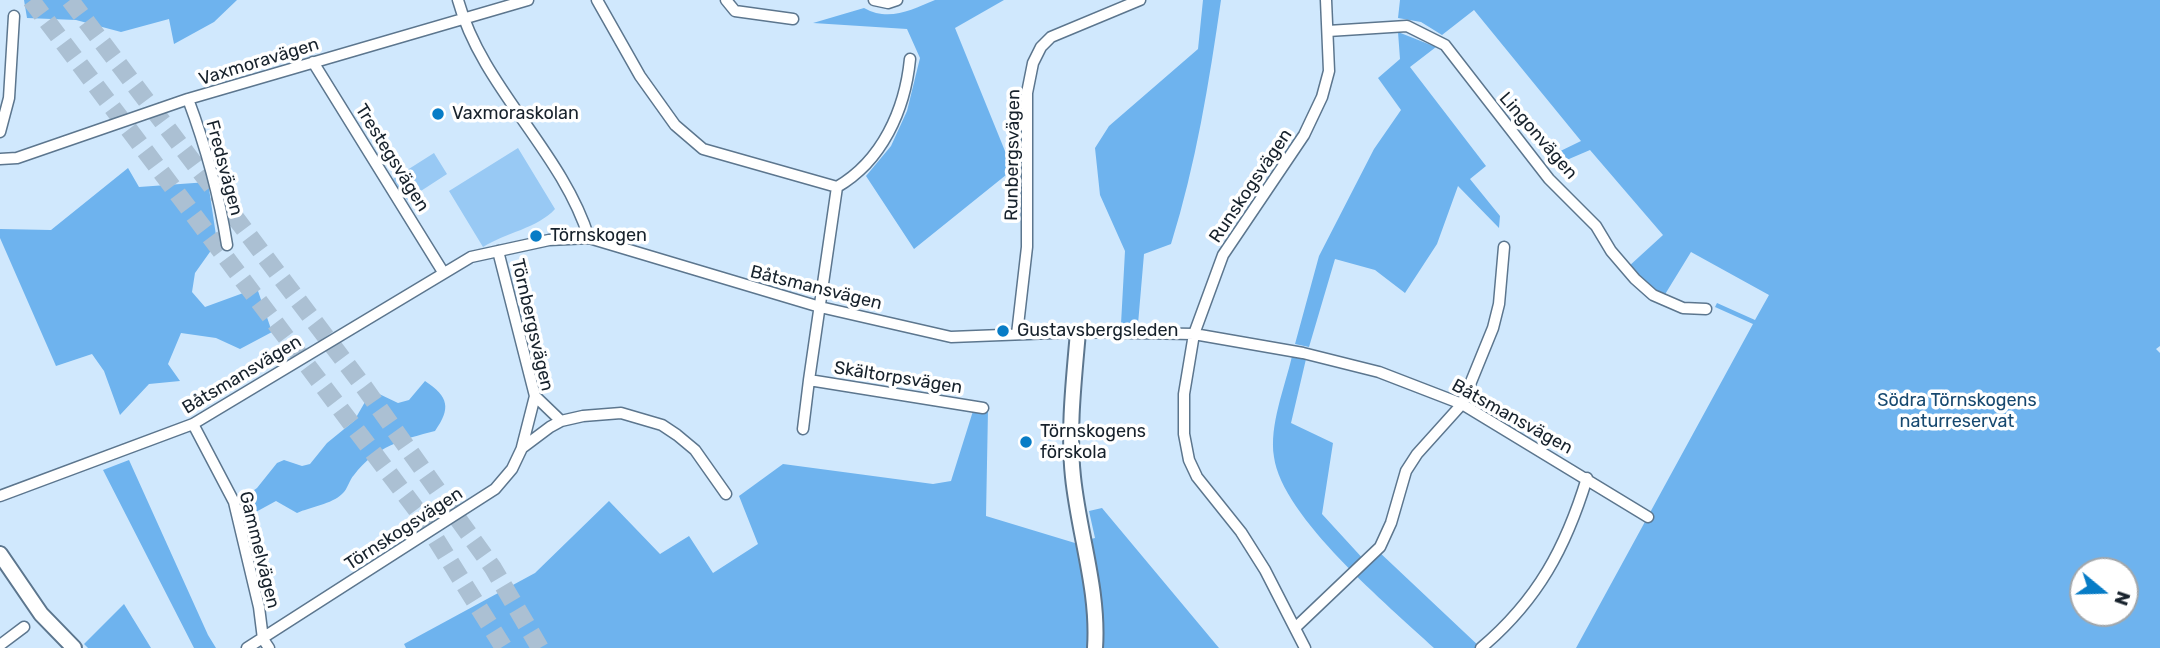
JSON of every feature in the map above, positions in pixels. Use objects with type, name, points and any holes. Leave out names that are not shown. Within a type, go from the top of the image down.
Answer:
[{"type":"street","points":[[457,0],[463,20],[516,113],[551,161],[583,219],[589,238]]},
{"type":"street","name":"Vaxmoravägen","points":[[0,159],[17,158],[188,99],[528,0]]},
{"type":"street","points":[[597,0],[640,76],[676,125],[704,149],[837,187],[856,176],[880,149],[901,101],[909,59]]},
{"type":"street","points":[[726,0],[735,11],[793,19]]},
{"type":"street","points":[[874,0],[888,3],[897,0]]},
{"type":"street","name":"Runbergsvägen","points":[[1017,334],[1027,247],[1027,93],[1032,64],[1041,47],[1051,37],[1140,0]]},
{"type":"street","name":"Runskogsvägen","points":[[1305,648],[1296,627],[1241,532],[1197,477],[1189,460],[1184,434],[1184,394],[1195,334],[1223,255],[1304,135],[1318,107],[1329,71],[1326,0]]},
{"type":"street","points":[[0,132],[9,98],[14,16]]},
{"type":"street","name":"Lingonvägen","points":[[1328,31],[1407,26],[1445,45],[1549,179],[1597,226],[1611,251],[1635,279],[1653,295],[1683,308],[1706,309]]},
{"type":"street","name":"Trestegsvägen","points":[[313,62],[443,272]]},
{"type":"street","name":"Fredsvägen","points":[[188,99],[205,143],[227,245]]},
{"type":"street","name":"Skältorpsvägen","points":[[803,429],[837,187]]},
{"type":"street","name":"Båtsmansvägen","points":[[0,496],[193,424],[471,257],[549,240],[589,238],[820,307],[951,337],[1078,332],[1195,334],[1303,353],[1379,372],[1462,404],[1648,517]]},
{"type":"street","points":[[1296,627],[1380,547],[1391,523],[1406,471],[1417,454],[1462,404],[1493,328],[1499,304],[1504,247]]},
{"type":"street","name":"Törnbergsvägen","points":[[498,251],[535,396],[522,448]]},
{"type":"street","points":[[1078,332],[1074,378],[1073,477],[1090,568],[1095,648]]},
{"type":"street","name":"Skältorpsvägen","points":[[809,380],[983,408]]},
{"type":"street","points":[[535,396],[561,421]]},
{"type":"street","name":"Törnskogsvägen","points":[[247,648],[266,643],[495,489],[512,469],[522,448],[561,421],[621,413],[662,425],[695,450],[726,494]]},
{"type":"street","name":"Gammelvägen","points":[[193,424],[234,502],[266,643]]},
{"type":"street","points":[[1481,648],[1500,632],[1549,572],[1563,547],[1587,478]]},
{"type":"street","points":[[0,554],[41,614],[74,648]]},
{"type":"street","points":[[0,645],[24,627]]},
{"type":"shaded area","points":[[518,148],[555,209],[531,226],[483,247],[449,191]]},
{"type":"shaded area","points":[[434,153],[447,174],[407,200],[393,179]]},
{"type":"green space","points":[[24,0],[237,0],[214,22],[174,44],[169,19],[121,32],[76,20],[27,18]]},
{"type":"green space","points":[[935,0],[1004,0],[955,28],[1007,156],[1024,157],[1023,175],[1006,175],[914,249],[866,176],[891,146],[907,111],[920,58],[907,29],[813,23],[864,8],[882,14],[900,13]]},
{"type":"green space","points":[[1203,0],[1221,0],[1188,184],[1171,244],[1144,254],[1138,324],[1121,324],[1125,251],[1100,195],[1095,148],[1109,126],[1198,49]]},
{"type":"green space","name":"Södra Törnskogens naturreservat","points":[[1400,0],[2160,0],[2160,346],[2156,349],[2160,353],[2160,648],[1576,648],[1753,324],[1715,307],[1717,303],[1755,320],[1769,295],[1691,252],[1664,296],[1642,281],[1628,267],[1663,235],[1590,150],[1555,165],[1544,159],[1581,141],[1474,10],[1442,35],[1421,22],[1398,18]]},
{"type":"green space","points":[[1398,32],[1436,47],[1410,67],[1486,166],[1470,179],[1500,216],[1499,228],[1458,186],[1437,244],[1405,293],[1375,270],[1335,259],[1309,347],[1295,344],[1319,256],[1374,149],[1401,110],[1378,78],[1400,59]]},
{"type":"green space","points":[[128,168],[139,187],[208,182],[217,242],[195,273],[192,292],[205,307],[257,288],[272,332],[240,349],[216,338],[181,333],[168,364],[180,381],[149,384],[120,415],[104,371],[92,354],[56,366],[0,238],[0,229],[51,230]]},
{"type":"green space","points":[[1292,356],[1306,359],[1291,423],[1333,443],[1322,514],[1366,562],[1377,550],[1481,648],[1434,648],[1340,559],[1296,506],[1281,481],[1273,445],[1276,419]]},
{"type":"green space","points":[[425,381],[439,392],[445,403],[444,416],[435,431],[401,441],[371,457],[352,477],[344,492],[333,500],[297,513],[276,501],[243,519],[240,500],[257,488],[277,463],[284,460],[302,466],[310,464],[327,443],[354,421],[369,395],[375,392],[398,403],[409,400]]},
{"type":"green space","points":[[988,410],[986,516],[1075,543],[1095,538],[1089,511],[1102,508],[1219,648],[406,648],[404,644],[535,573],[609,501],[660,554],[689,536],[713,573],[758,544],[739,496],[783,464],[933,484],[951,481],[973,411]]},
{"type":"green space","points":[[129,460],[216,648],[194,648],[103,470]]},
{"type":"green space","points":[[124,604],[151,648],[88,648],[84,644]]},
{"type":"tunnel","points":[[31,0],[422,517],[504,648]]},
{"type":"tunnel","points":[[70,0],[364,387],[493,568],[540,648]]},
{"type":"place","name":"Vaxmoraskolan","points":[[438,114]]},
{"type":"place","name":"Törnskogen","points":[[536,236]]},
{"type":"place","name":"Gustavsbergsleden","points":[[1003,331]]},
{"type":"place","name":"Törnskogens förskola","points":[[1026,442]]}]
